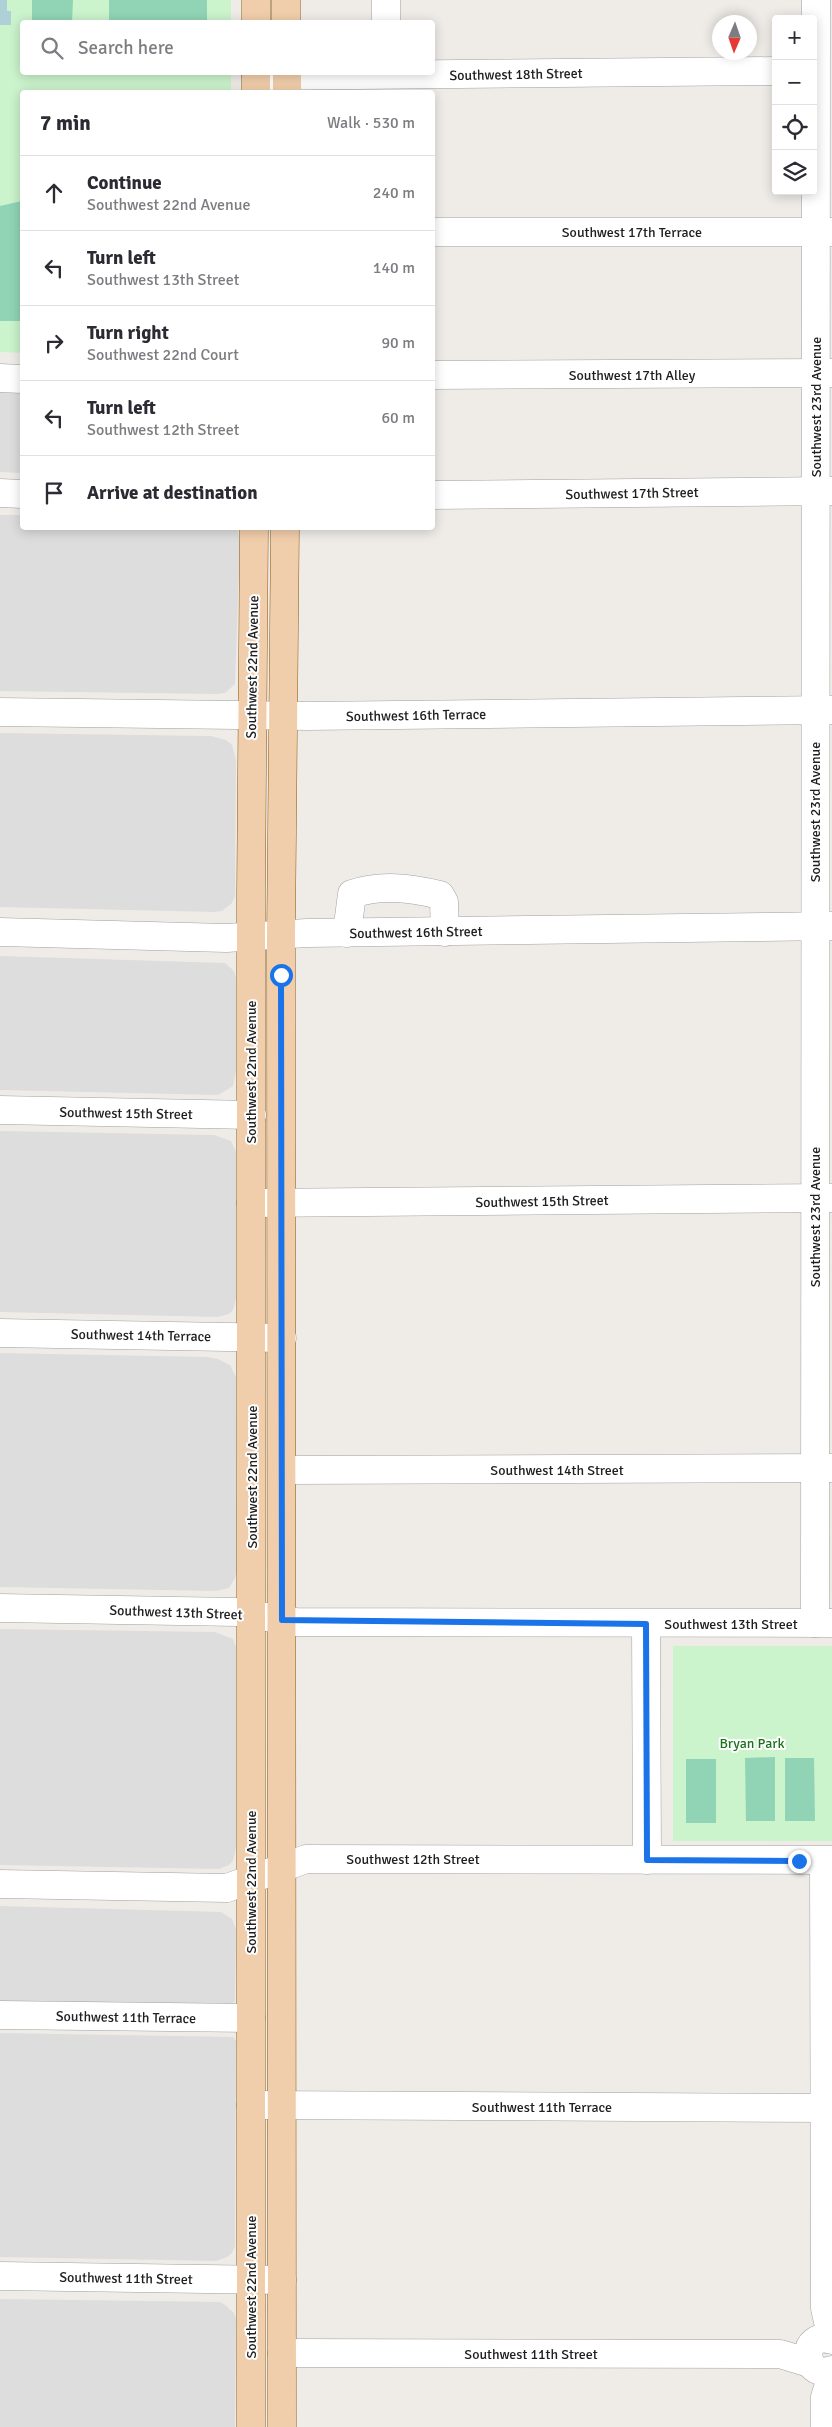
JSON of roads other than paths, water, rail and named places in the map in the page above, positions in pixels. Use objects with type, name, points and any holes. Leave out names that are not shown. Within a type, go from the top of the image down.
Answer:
[{"type":"main road","points":[[256,0],[256,20]]},
{"type":"main road","points":[[286,0],[286,20]]},
{"type":"main road","name":"Southwest 22nd Avenue","points":[[251,2427],[251,716],[254,530]]},
{"type":"main road","points":[[282,2427],[281,935],[284,530]]},
{"type":"street","points":[[386,0],[386,20]]},
{"type":"street","name":"Southwest 23rd Avenue","points":[[816,0],[820,71],[824,232],[823,1623]]},
{"type":"street","name":"Southwest 18th Street","points":[[435,74],[772,71]]},
{"type":"street","name":"Southwest 18th Street","points":[[256,80],[370,75]]},
{"type":"street","name":"Southwest 17th Terrace","points":[[435,232],[824,232]]},
{"type":"street","name":"Southwest 17th Alley","points":[[435,375],[824,373]]},
{"type":"street","points":[[0,378],[20,379]]},
{"type":"street","name":"Southwest 17th Street","points":[[435,495],[824,491]]},
{"type":"street","points":[[0,493],[20,494]]},
{"type":"street","name":"Southwest 16th Terrace","points":[[0,712],[282,716],[824,710]]},
{"type":"street","points":[[347,933],[352,894],[365,889],[396,888],[440,895],[444,902],[445,932]]},
{"type":"street","name":"Southwest 16th Street","points":[[0,932],[251,937],[347,933],[823,926]]},
{"type":"street","name":"Southwest 15th Street","points":[[0,1110],[252,1115]]},
{"type":"street","name":"Southwest 15th Street","points":[[252,1203],[824,1198]]},
{"type":"street","name":"Southwest 14th Terrace","points":[[0,1333],[282,1338]]},
{"type":"street","name":"Southwest 14th Street","points":[[282,1470],[823,1468]]},
{"type":"street","name":"Southwest 13th Street","points":[[0,1608],[228,1611],[282,1620],[646,1624],[823,1623]]},
{"type":"street","points":[[646,1624],[647,1860]]},
{"type":"street","name":"Southwest 12th Street","points":[[0,1884],[227,1888],[306,1859],[828,1860]]},
{"type":"street","points":[[825,2427],[822,2357],[829,2108],[828,1860]]},
{"type":"street","name":"Southwest 11th Terrace","points":[[0,2015],[251,2018]]},
{"type":"street","name":"Southwest 11th Terrace","points":[[251,2105],[829,2108]]},
{"type":"street","name":"Southwest 11th Street","points":[[0,2276],[282,2280]]},
{"type":"street","name":"Southwest 11th Street","points":[[282,2353],[780,2354],[822,2357]]},
{"type":"water","points":[[0,0],[7,0],[7,11],[11,11],[11,25],[0,25]]},
{"type":"park label","name":"Bryan Park","points":[[752,1743]]}]
